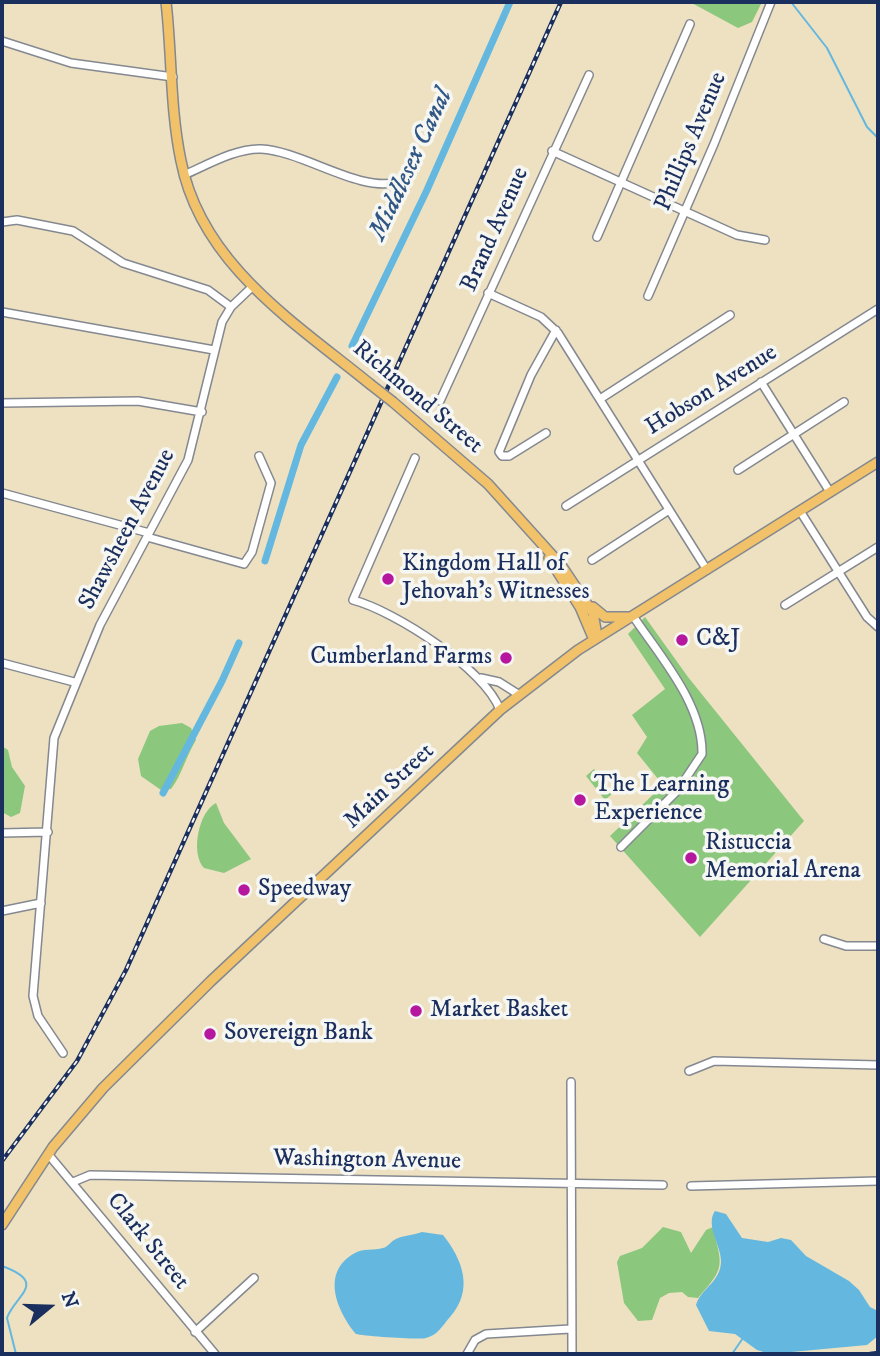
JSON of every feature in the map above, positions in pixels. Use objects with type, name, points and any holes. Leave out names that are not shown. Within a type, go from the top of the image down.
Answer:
[{"type":"main road","points":[[166,2],[177,140],[184,175],[208,231],[228,260],[252,287]]},
{"type":"main road","name":"Richmond Street","points":[[252,287],[488,484],[561,565],[586,599],[596,625],[594,640]]},
{"type":"main road","name":"Main Street","points":[[2,1225],[48,1154],[92,1099],[160,1030],[518,694],[594,640],[878,462]]},
{"type":"main road","name":"Richmond Street","points":[[545,550],[580,607],[594,640]]},
{"type":"main road","points":[[586,599],[605,617],[616,620],[633,616]]},
{"type":"street","name":"Phillips Avenue","points":[[648,296],[771,2]]},
{"type":"street","points":[[597,237],[690,24]]},
{"type":"street","points":[[2,41],[71,64],[173,77]]},
{"type":"street","name":"Brand Avenue","points":[[440,401],[589,75]]},
{"type":"street","points":[[184,175],[245,151],[263,149],[377,183],[398,181]]},
{"type":"street","points":[[552,151],[747,239],[765,240]]},
{"type":"street","points":[[2,222],[17,220],[73,231],[123,263],[208,290],[231,307]]},
{"type":"street","name":"Shawsheen Avenue","points":[[63,1053],[38,1016],[33,996],[48,832],[52,748],[74,682],[108,609],[183,471],[202,412],[222,322],[231,307],[252,287]]},
{"type":"street","points":[[488,293],[541,317],[556,330],[707,570]]},
{"type":"street","name":"Hobson Avenue","points":[[566,506],[878,309]]},
{"type":"street","points":[[2,312],[214,350]]},
{"type":"street","points":[[600,399],[730,315]]},
{"type":"street","points":[[546,433],[513,454],[506,457],[500,454],[499,445],[548,340],[556,330]]},
{"type":"street","points":[[761,382],[830,492]]},
{"type":"street","points":[[2,403],[138,401],[202,412]]},
{"type":"street","points":[[738,470],[844,402]]},
{"type":"street","points":[[2,493],[244,564],[257,537],[271,485],[270,477],[258,456]]},
{"type":"street","points":[[415,458],[353,600],[387,612],[480,678],[493,694],[500,710]]},
{"type":"street","points":[[593,560],[669,510]]},
{"type":"street","points":[[800,511],[867,617],[878,626]]},
{"type":"street","points":[[785,605],[878,547]]},
{"type":"street","points":[[621,847],[678,790],[702,754],[699,732],[687,700],[633,616]]},
{"type":"street","points":[[2,663],[74,682]]},
{"type":"street","points":[[480,678],[499,682],[518,694]]},
{"type":"street","points":[[2,833],[48,832]]},
{"type":"street","points":[[2,911],[41,903]]},
{"type":"street","points":[[824,939],[846,946],[878,946]]},
{"type":"street","points":[[690,1071],[714,1061],[878,1065]]},
{"type":"street","points":[[571,1082],[572,1354]]},
{"type":"street","name":"Clark Street","points":[[48,1154],[215,1354]]},
{"type":"street","name":"Washington Avenue","points":[[74,1182],[90,1175],[663,1185]]},
{"type":"street","points":[[691,1186],[878,1181]]},
{"type":"street","points":[[195,1332],[254,1278]]},
{"type":"street","points":[[467,1354],[475,1340],[486,1334],[570,1329]]},
{"type":"green space","points":[[690,2],[762,2],[752,22],[738,28]]},
{"type":"green space","points":[[645,617],[688,677],[804,821],[700,937],[610,836],[663,785],[637,753],[647,737],[632,715],[665,689],[628,634]]},
{"type":"green space","points":[[182,723],[191,728],[196,740],[171,789],[161,790],[141,776],[138,759],[150,731],[159,726]]},
{"type":"green space","points":[[2,746],[8,750],[12,767],[25,786],[20,813],[11,817],[2,812]]},
{"type":"green space","points":[[594,769],[613,793],[605,800],[586,776]]},
{"type":"green space","points":[[216,803],[224,823],[251,859],[224,873],[204,868],[198,853],[201,823],[210,807]]},
{"type":"green space","points":[[663,1227],[681,1232],[691,1253],[706,1230],[713,1227],[719,1265],[713,1279],[698,1298],[688,1297],[682,1292],[669,1293],[660,1298],[652,1320],[638,1321],[624,1303],[617,1262],[620,1256],[642,1248]]},
{"type":"water","points":[[715,1211],[726,1214],[742,1238],[768,1242],[781,1238],[791,1240],[806,1256],[849,1281],[859,1290],[870,1307],[878,1311],[878,1336],[867,1345],[770,1354],[757,1350],[735,1334],[709,1331],[696,1305],[720,1268],[720,1255],[712,1222]]},
{"type":"water","points":[[422,1232],[443,1235],[456,1255],[464,1286],[457,1307],[440,1330],[426,1338],[356,1334],[338,1303],[335,1281],[338,1270],[344,1261],[358,1251],[383,1248],[398,1238]]},
{"type":"waterway","name":"Middlesex Canal","points":[[352,346],[427,190],[510,2]]},
{"type":"waterway","points":[[791,2],[827,48],[867,127],[878,138]]},
{"type":"waterway","name":"Middlesex Canal","points":[[265,561],[301,445],[337,377]]},
{"type":"waterway","name":"Middlesex Canal","points":[[163,793],[239,643]]},
{"type":"waterway","points":[[2,1266],[16,1272],[24,1278],[26,1284],[7,1318],[16,1354]]},
{"type":"waterway","points":[[732,1354],[743,1338]]},
{"type":"railway","points":[[2,1161],[77,1061],[126,970],[561,2]]},
{"type":"railway","points":[[870,1354],[878,1353]]},
{"type":"place","name":"Kingdom Hall of Jehovah's Witnesses","points":[[388,579]]},
{"type":"place","name":"C&J","points":[[682,640]]},
{"type":"place","name":"Cumberland Farms","points":[[506,658]]},
{"type":"place","name":"The Learning Experience","points":[[580,800]]},
{"type":"place","name":"Ristuccia Memorial Arena","points":[[691,858]]},
{"type":"place","name":"Speedway","points":[[244,890]]},
{"type":"place","name":"Market Basket","points":[[416,1011]]},
{"type":"place","name":"Sovereign Bank","points":[[210,1034]]}]
